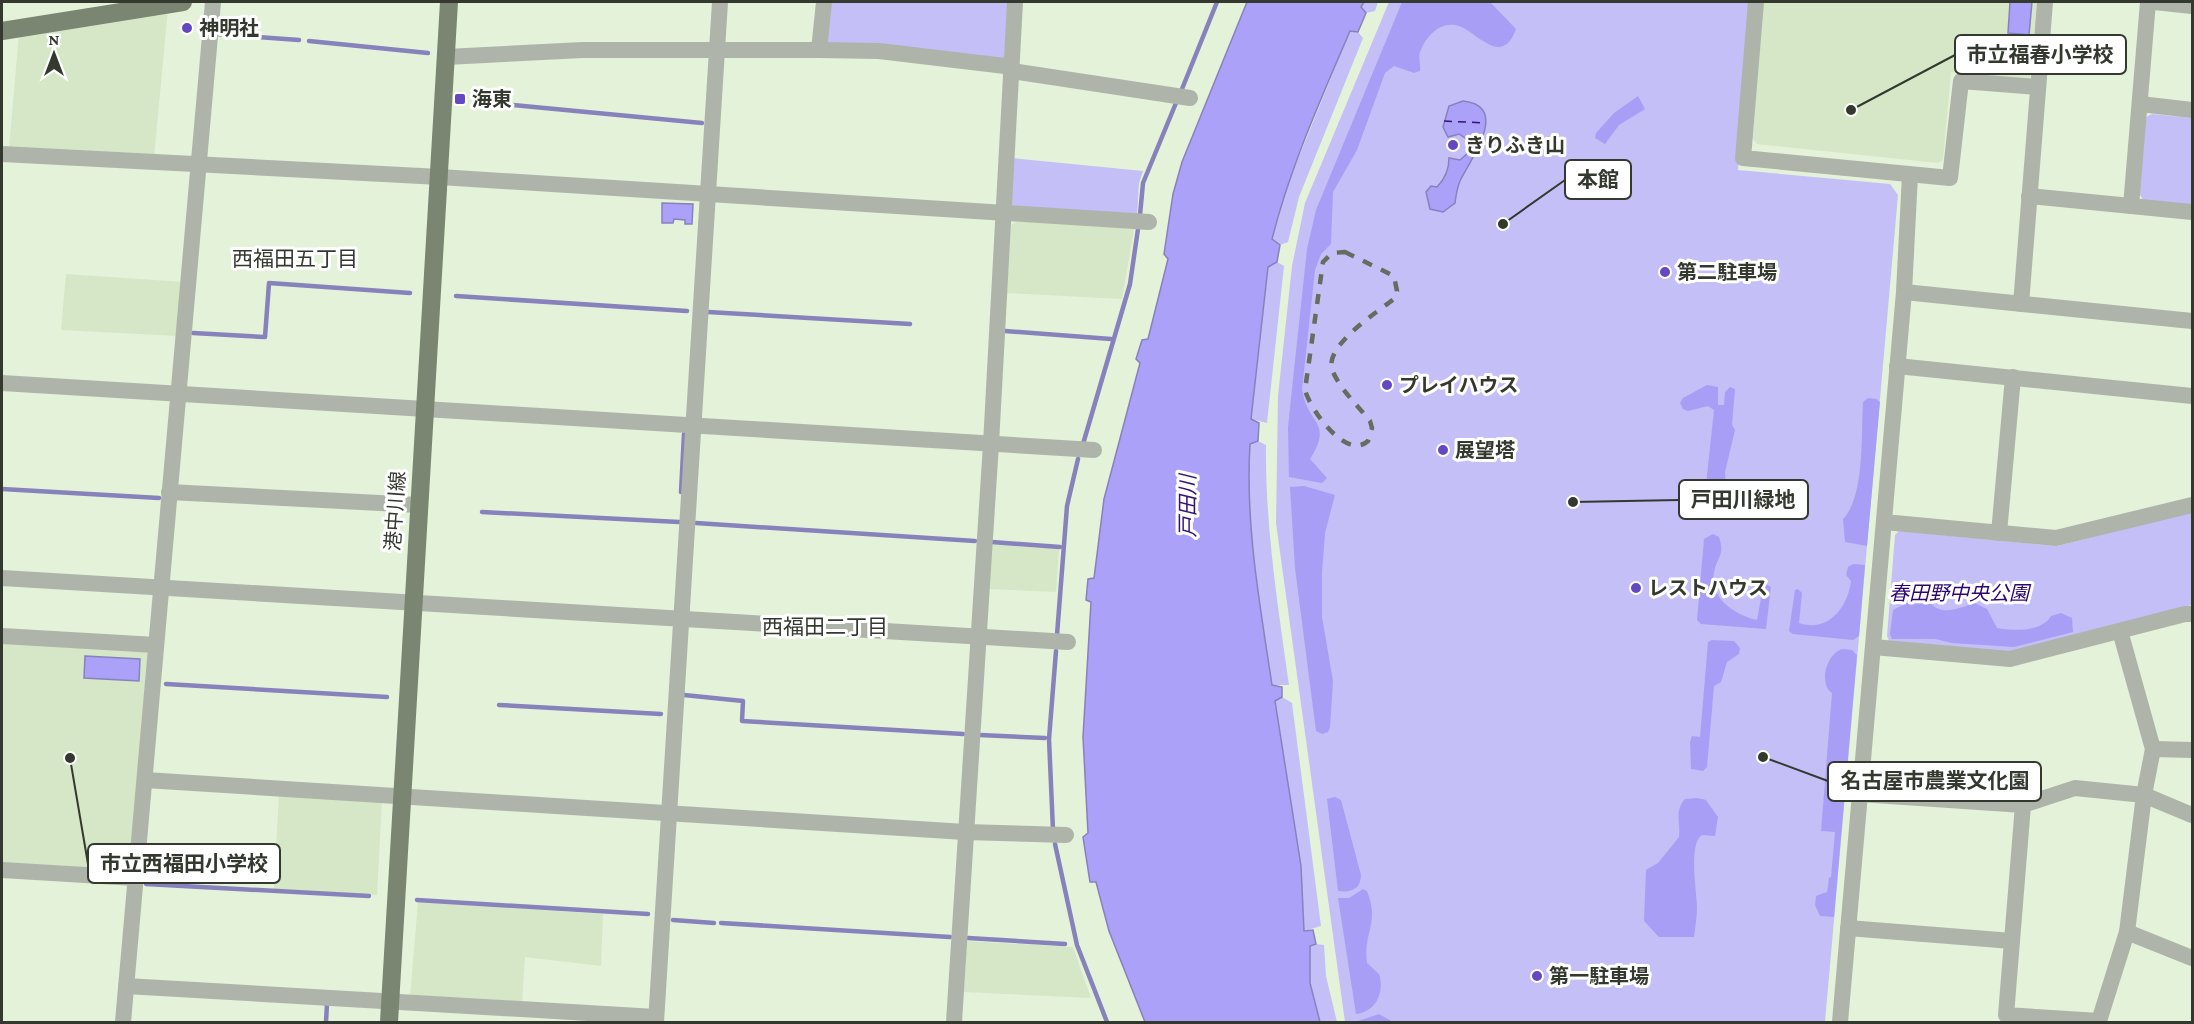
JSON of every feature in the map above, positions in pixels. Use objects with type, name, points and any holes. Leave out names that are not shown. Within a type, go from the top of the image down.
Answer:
[{"type":"main road","points":[[2,31],[183,2]]},
{"type":"main road","name":"港中川線","points":[[389,1023],[449,2]]},
{"type":"street","points":[[123,1023],[213,2]]},
{"type":"street","points":[[126,986],[390,1001],[544,1016],[656,1020],[720,2]]},
{"type":"street","points":[[819,50],[824,2]]},
{"type":"street","points":[[954,1023],[991,444],[1015,2]]},
{"type":"street","points":[[1756,2],[1743,158],[1950,178],[1961,81],[2038,87]]},
{"type":"street","points":[[2020,304],[2045,2]]},
{"type":"street","points":[[2131,206],[2148,2]]},
{"type":"street","points":[[2154,2],[2193,6]]},
{"type":"street","points":[[446,57],[583,50],[879,51],[1005,66],[1012,72],[1190,98]]},
{"type":"street","points":[[2140,104],[2193,110]]},
{"type":"street","points":[[2,154],[440,177],[707,196],[1149,222]]},
{"type":"street","points":[[1840,1023],[1898,366],[1910,175]]},
{"type":"street","points":[[2029,196],[2193,212]]},
{"type":"street","points":[[1904,292],[2193,321]]},
{"type":"street","points":[[1898,366],[2193,396]]},
{"type":"street","points":[[1999,533],[2013,377]]},
{"type":"street","points":[[2,383],[692,428],[1094,450]]},
{"type":"street","points":[[169,492],[418,505]]},
{"type":"street","points":[[1884,522],[2056,538],[2193,505]]},
{"type":"street","points":[[2,578],[978,639],[1068,642]]},
{"type":"street","points":[[1873,647],[2010,659],[2185,614],[2193,614]]},
{"type":"street","points":[[2023,805],[2006,1019],[2099,1021],[2127,932],[2144,795],[2154,749],[2120,631]]},
{"type":"street","points":[[2,636],[156,645]]},
{"type":"street","points":[[2154,749],[2193,750]]},
{"type":"street","points":[[145,780],[965,832],[1066,835]]},
{"type":"street","points":[[1860,794],[2023,805],[2075,788],[2144,795],[2193,815]]},
{"type":"street","points":[[2,870],[135,878]]},
{"type":"street","points":[[1848,928],[2012,941]]},
{"type":"street","points":[[2127,932],[2193,958]]},
{"type":"shaded area","points":[[1402,2],[1490,2],[1516,29],[1504,46],[1497,47],[1459,26],[1440,27],[1430,35],[1419,54],[1420,71],[1414,73],[1394,66],[1385,73],[1357,150],[1333,192],[1331,244],[1321,254],[1315,270],[1302,389],[1305,401],[1317,423],[1320,437],[1310,459],[1327,478],[1322,483],[1289,477],[1288,428],[1291,398],[1307,249],[1316,210]]},
{"type":"shaded area","points":[[1762,2],[2037,2],[2030,80],[1951,72],[1943,160],[1938,163],[1757,144],[1753,139]]},
{"type":"shaded area","points":[[168,9],[154,157],[9,148],[19,34]]},
{"type":"shaded area","points":[[1638,96],[1645,109],[1619,125],[1605,144],[1595,138],[1596,133],[1614,113]]},
{"type":"shaded area","points":[[1018,221],[1134,229],[1122,299],[1007,293],[1011,225]]},
{"type":"shaded area","points":[[66,274],[183,282],[178,336],[61,330]]},
{"type":"shaded area","points":[[1707,385],[1718,387],[1718,405],[1724,405],[1725,392],[1730,387],[1735,389],[1732,425],[1735,430],[1725,472],[1727,511],[1723,514],[1705,509],[1704,503],[1714,410],[1708,406],[1688,411],[1683,409],[1680,403],[1683,398]]},
{"type":"shaded area","points":[[1868,398],[1880,402],[1867,546],[1845,542],[1843,519],[1855,496],[1861,464],[1863,402]]},
{"type":"shaded area","points":[[1304,486],[1335,495],[1325,533],[1322,573],[1322,617],[1333,681],[1330,728],[1328,732],[1322,734],[1316,731],[1295,568],[1290,487]]},
{"type":"shaded area","points":[[1713,534],[1719,537],[1721,547],[1713,578],[1718,595],[1731,609],[1757,620],[1763,587],[1766,584],[1771,587],[1766,629],[1701,624],[1697,620],[1704,539]]},
{"type":"shaded area","points":[[992,543],[1059,548],[1056,592],[989,589]]},
{"type":"shaded area","points":[[1853,564],[1865,565],[1859,636],[1853,640],[1793,634],[1789,631],[1795,590],[1798,589],[1802,593],[1799,623],[1809,625],[1827,621],[1835,616],[1846,600],[1851,581],[1846,575],[1848,567]]},
{"type":"shaded area","points":[[1916,598],[1926,598],[1931,604],[1943,610],[1975,603],[1987,609],[1997,628],[2004,629],[2034,628],[2051,616],[2061,613],[2072,618],[2073,632],[2014,647],[1952,643],[1935,639],[1892,639],[1890,634],[1893,610]]},
{"type":"shaded area","points":[[1712,640],[1734,641],[1740,648],[1739,654],[1727,662],[1721,682],[1714,686],[1707,767],[1703,771],[1691,769],[1690,742],[1692,736],[1700,737],[1708,642]]},
{"type":"shaded area","points":[[2,642],[148,651],[131,865],[126,872],[2,865]]},
{"type":"shaded area","points":[[1852,650],[1857,655],[1834,917],[1820,916],[1815,905],[1816,896],[1827,892],[1831,877],[1835,832],[1821,831],[1832,693],[1828,689],[1825,676],[1833,656],[1837,651]]},
{"type":"shaded area","points":[[279,793],[382,799],[377,895],[274,889]]},
{"type":"shaded area","points":[[1335,797],[1341,800],[1361,875],[1357,887],[1347,891],[1338,891],[1327,799]]},
{"type":"shaded area","points":[[1685,799],[1706,800],[1718,817],[1715,836],[1702,835],[1695,848],[1697,908],[1694,937],[1659,937],[1644,921],[1646,870],[1658,863],[1679,837],[1679,812],[1682,803]]},
{"type":"shaded area","points":[[1363,889],[1367,891],[1372,912],[1366,952],[1367,963],[1379,974],[1381,988],[1374,1005],[1356,1014],[1338,898],[1349,898]]},
{"type":"shaded area","points":[[418,902],[603,914],[601,966],[525,957],[522,1004],[410,997]]},
{"type":"shaded area","points":[[967,941],[1073,947],[1091,998],[964,992]]},
{"type":"shaded area","points":[[1379,1014],[1393,1022],[1358,1021]]},
{"type":"green space","points":[[827,2],[1008,2],[1004,61],[827,47]]},
{"type":"green space","points":[[1364,2],[1378,2],[1375,11],[1366,13],[1361,7]]},
{"type":"green space","points":[[1389,2],[1752,2],[1738,170],[1890,184],[1898,195],[1825,1022],[1345,1022],[1276,523],[1278,396],[1292,266],[1305,203]]},
{"type":"green space","points":[[1350,31],[1358,32],[1363,38],[1299,197],[1288,242],[1280,245],[1272,239],[1283,196]]},
{"type":"green space","points":[[2152,114],[2192,118],[2192,205],[2143,200],[2139,193],[2146,117]]},
{"type":"green space","points":[[1012,158],[1143,171],[1139,183],[1137,217],[1010,206]]},
{"type":"green space","points":[[1277,262],[1284,266],[1267,423],[1251,419],[1268,267]]},
{"type":"green space","points":[[1258,441],[1266,445],[1270,536],[1289,685],[1272,685],[1258,595],[1249,474],[1250,444]]},
{"type":"green space","name":"春田野中央公園","points":[[2192,512],[2192,605],[2010,652],[1890,643],[1887,636],[1895,535],[1899,531],[2057,546]]},
{"type":"green space","points":[[1282,697],[1292,703],[1321,926],[1304,931],[1301,866],[1275,701]]},
{"type":"green space","points":[[1324,945],[1326,976],[1337,1022],[1320,1022],[1310,986],[1310,946]]},
{"type":"water","name":"戸田川","points":[[1247,2],[1364,2],[1361,7],[1366,13],[1358,32],[1350,31],[1307,134],[1279,212],[1272,239],[1280,245],[1277,262],[1268,267],[1251,419],[1259,423],[1258,441],[1250,444],[1249,474],[1258,595],[1272,685],[1282,687],[1282,697],[1275,701],[1301,866],[1304,931],[1313,930],[1316,944],[1310,946],[1310,983],[1320,1022],[1145,1022],[1109,931],[1096,882],[1090,882],[1083,837],[1088,833],[1083,737],[1091,602],[1086,600],[1088,579],[1094,578],[1104,499],[1140,363],[1136,359],[1142,340],[1148,339],[1168,259],[1164,254],[1173,194],[1182,162]]},
{"type":"water","points":[[2010,2],[2032,2],[2029,35],[2008,33]]},
{"type":"water","points":[[1463,101],[1477,105],[1484,113],[1486,123],[1483,135],[1460,181],[1455,203],[1443,212],[1430,209],[1426,192],[1431,186],[1437,187],[1442,181],[1449,158],[1460,160],[1469,152],[1468,140],[1459,134],[1448,137],[1443,127],[1449,106]]},
{"type":"water","points":[[662,203],[693,204],[692,224],[685,224],[685,220],[674,219],[673,223],[662,223]]},
{"type":"water","points":[[85,656],[140,659],[139,681],[84,678]]},
{"type":"waterway","points":[[1182,89],[1217,2]]},
{"type":"waterway","points":[[217,34],[299,40]]},
{"type":"waterway","points":[[309,41],[428,53]]},
{"type":"waterway","points":[[1140,215],[1143,183],[1176,103]]},
{"type":"waterway","points":[[513,105],[702,123]]},
{"type":"waterway","points":[[1083,444],[1130,284],[1138,229]]},
{"type":"waterway","points":[[193,333],[265,337],[269,283],[410,293]]},
{"type":"waterway","points":[[456,296],[687,311]]},
{"type":"waterway","points":[[708,312],[910,324]]},
{"type":"waterway","points":[[1005,331],[1111,339]]},
{"type":"waterway","points":[[681,492],[684,434]]},
{"type":"waterway","points":[[1057,635],[1067,506],[1078,459]]},
{"type":"waterway","points":[[2,489],[159,498]]},
{"type":"waterway","points":[[482,512],[679,522]]},
{"type":"waterway","points":[[696,523],[975,541]]},
{"type":"waterway","points":[[992,542],[1060,547]]},
{"type":"waterway","points":[[1053,830],[1049,739],[1056,651]]},
{"type":"waterway","points":[[166,684],[387,697]]},
{"type":"waterway","points":[[684,695],[743,701],[742,721],[963,734]]},
{"type":"waterway","points":[[499,705],[661,714]]},
{"type":"waterway","points":[[980,735],[1045,738]]},
{"type":"waterway","points":[[1055,844],[1077,945],[1107,1022]]},
{"type":"waterway","points":[[146,884],[369,896]]},
{"type":"waterway","points":[[417,900],[648,914]]},
{"type":"waterway","points":[[673,920],[714,923]]},
{"type":"waterway","points":[[721,923],[950,937]]},
{"type":"waterway","points":[[968,938],[1065,944]]},
{"type":"waterway","points":[[324,1003],[327,1004],[326,1022]]},
{"type":"ferry route","points":[[1444,121],[1486,123]]},
{"type":"railway","points":[[1345,252],[1394,276],[1397,291],[1395,298],[1343,341],[1335,352],[1332,362],[1333,372],[1340,385],[1370,421],[1372,428],[1368,441],[1359,445],[1340,439],[1330,430],[1314,409],[1305,390],[1323,262],[1332,253],[1345,252]]},
{"type":"place","name":"神明社","points":[[187,28]]},
{"type":"place","name":"海東","points":[[460,99]]},
{"type":"place","name":"市立福春小学校","points":[[1851,110]]},
{"type":"place","name":"きりふき山","points":[[1453,145]]},
{"type":"place","name":"本館","points":[[1503,224]]},
{"type":"place","name":"第二駐車場","points":[[1665,272]]},
{"type":"place","name":"プレイハウス","points":[[1387,385]]},
{"type":"place","name":"展望塔","points":[[1443,450]]},
{"type":"place","name":"戸田川緑地","points":[[1573,502]]},
{"type":"place","name":"レストハウス","points":[[1636,588]]},
{"type":"place","name":"名古屋市農業文化園","points":[[1763,757]]},
{"type":"place","name":"市立西福田小学校","points":[[70,758]]},
{"type":"place","name":"第一駐車場","points":[[1537,976]]},
{"type":"district","name":"西福田五丁目","points":[[295,259]]},
{"type":"district","name":"西福田二丁目","points":[[825,627]]}]
